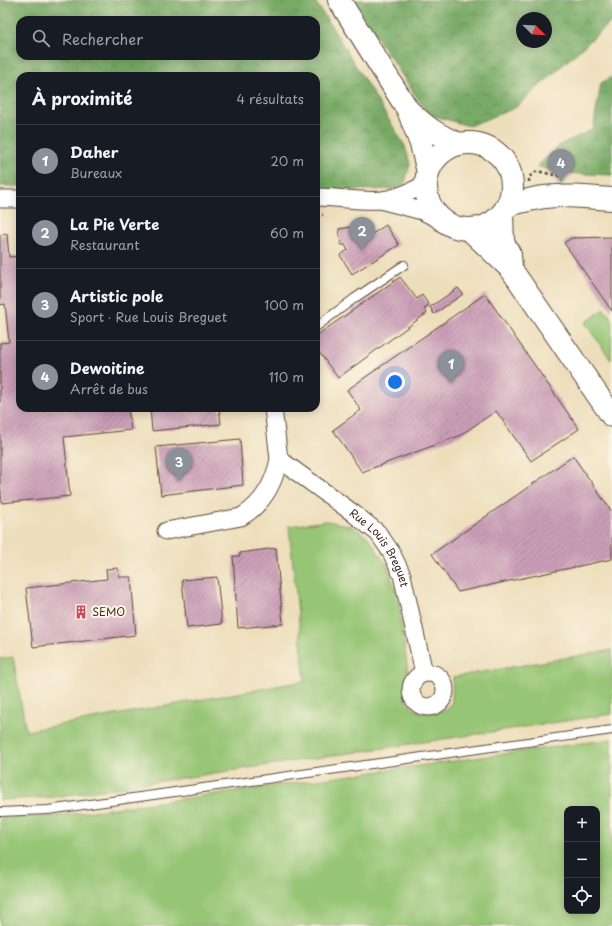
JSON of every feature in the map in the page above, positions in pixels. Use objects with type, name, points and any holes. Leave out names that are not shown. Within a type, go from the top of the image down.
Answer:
[{"type":"main road","points":[[339,0],[408,110],[421,144],[427,178],[428,198],[435,212],[446,222],[458,229],[469,229],[487,225],[493,222],[505,209],[534,199],[560,196],[612,198]]},
{"type":"main road","points":[[408,110],[425,126],[459,144]]},
{"type":"main road","points":[[427,178],[439,156],[448,149],[459,144],[470,143],[481,145],[492,149],[500,156],[507,165],[511,176],[512,190],[505,209],[503,242],[510,255],[511,269]]},
{"type":"main road","points":[[511,176],[560,196]]},
{"type":"main road","points":[[469,229],[511,269],[612,416]]},
{"type":"street","points":[[320,196],[353,200],[382,200],[405,194],[427,178]]},
{"type":"street","points":[[0,200],[16,199]]},
{"type":"street","points":[[320,211],[353,200]]},
{"type":"street","points":[[382,200],[422,211],[446,222]]},
{"type":"street","points":[[166,531],[241,517],[252,511],[267,493],[272,483],[279,459],[273,412]]},
{"type":"street","name":"Rue Louis Breguet","points":[[279,459],[360,518],[378,533],[391,552],[402,575],[424,673]]},
{"type":"lane","points":[[320,324],[404,265]]},
{"type":"lane","points":[[0,812],[48,810],[612,730]]},
{"type":"green space","points":[[0,0],[314,0],[405,146],[410,164],[405,183],[396,189],[320,189],[320,72],[16,72],[16,186],[0,186]]},
{"type":"green space","points":[[352,0],[612,0],[612,21],[515,108],[469,126],[428,114]]},
{"type":"green space","points":[[612,77],[612,175],[557,173],[537,166],[560,145],[593,129],[601,83]]},
{"type":"green space","points":[[604,309],[612,319],[611,360],[585,323]]},
{"type":"green space","points":[[327,521],[351,526],[368,537],[388,567],[398,598],[408,673],[405,699],[414,709],[428,713],[446,710],[452,702],[453,677],[612,650],[612,714],[54,797],[0,800],[0,659],[13,657],[26,731],[305,681],[289,526]]},
{"type":"green space","points":[[612,739],[612,926],[0,926],[0,818],[57,816]]},
{"type":"building","points":[[366,225],[366,232],[369,236],[386,225],[399,245],[352,274],[340,255],[348,250],[345,245],[341,245],[339,229]]},
{"type":"building","points":[[7,234],[9,257],[16,256],[16,412],[129,412],[131,430],[64,437],[70,496],[2,503],[0,482],[0,343],[9,342],[5,304],[0,305],[0,235]]},
{"type":"building","points":[[612,237],[612,311],[564,243],[571,238]]},
{"type":"building","points":[[400,277],[417,299],[422,295],[429,305],[424,309],[427,313],[338,378],[320,353],[320,333]]},
{"type":"building","points":[[458,288],[463,294],[434,314],[430,307]]},
{"type":"building","points":[[485,294],[579,429],[531,461],[496,411],[459,436],[362,472],[333,430],[361,410],[347,390]]},
{"type":"building","points":[[150,412],[220,412],[221,424],[152,431]]},
{"type":"building","points":[[240,439],[243,485],[161,495],[156,447]]},
{"type":"building","points":[[573,456],[612,512],[612,559],[458,592],[432,554]]},
{"type":"building","points":[[276,548],[283,624],[238,628],[233,556],[240,556],[240,553]]},
{"type":"building","name":"SEMO","points":[[118,568],[119,577],[131,577],[136,635],[33,647],[26,588],[107,579],[106,569]]},
{"type":"building","points":[[217,577],[222,624],[187,628],[182,580]]},
{"type":"place","name":"Dewoitine","points":[[561,182]]},
{"type":"place","name":"La Pie Verte","points":[[362,250]]},
{"type":"place","name":"Daher","points":[[451,383]]},
{"type":"place","name":"Artistic pole","points":[[179,481]]},
{"type":"place","name":"SEMO","points":[[81,612]]}]
